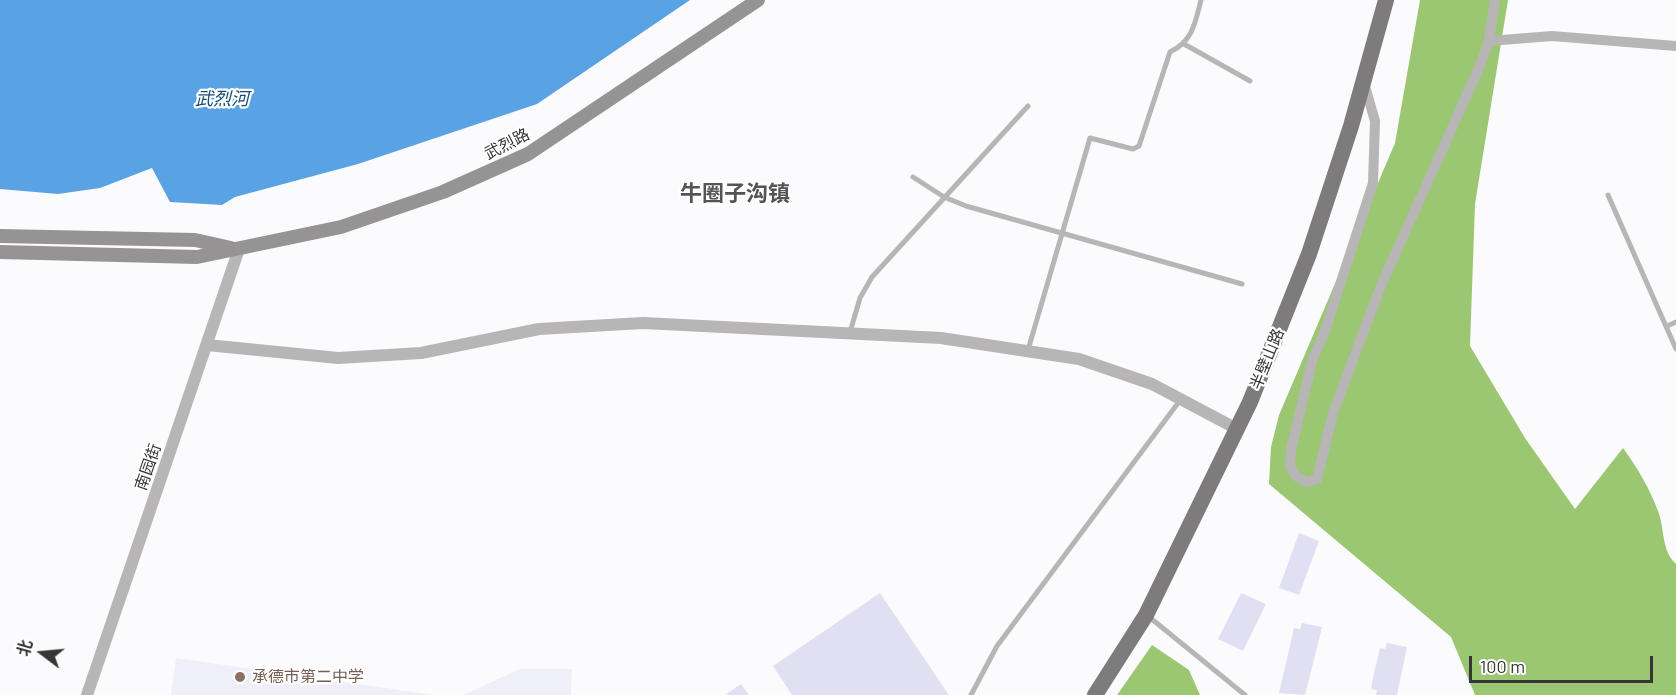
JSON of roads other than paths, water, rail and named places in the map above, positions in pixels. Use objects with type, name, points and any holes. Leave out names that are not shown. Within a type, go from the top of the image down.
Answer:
[{"type":"main road","name":"武烈路","points":[[0,252],[197,257],[341,227],[443,192],[528,154],[758,0]]},
{"type":"main road","name":"半壁山路","points":[[1095,695],[1146,615],[1237,429],[1310,254],[1364,83],[1386,0]]},
{"type":"main road","name":"武烈路","points":[[0,236],[195,240],[239,249]]},
{"type":"street","points":[[1364,83],[1375,121],[1373,183],[1325,331],[1312,361],[1291,450],[1290,467],[1296,476],[1306,482],[1317,479],[1333,413],[1376,298],[1444,149],[1489,41],[1495,0]]},
{"type":"street","points":[[1489,41],[1552,36],[1676,46]]},
{"type":"street","name":"南园街","points":[[87,695],[239,249]]},
{"type":"street","points":[[207,345],[338,358],[421,352],[539,329],[643,323],[941,338],[1079,359],[1152,384],[1237,429]]},
{"type":"lane","points":[[1028,350],[1090,138],[1133,149],[1139,146],[1170,52],[1191,37],[1201,0]]},
{"type":"lane","points":[[1184,44],[1250,81]]},
{"type":"lane","points":[[850,333],[860,298],[872,277],[1028,106]]},
{"type":"lane","points":[[913,177],[944,197],[1242,284]]},
{"type":"lane","points":[[1608,195],[1676,349]]},
{"type":"lane","points":[[1667,326],[1676,322]]},
{"type":"lane","points":[[971,695],[997,646],[1181,399]]},
{"type":"lane","points":[[1146,615],[1245,695]]},
{"type":"water","name":"武烈河","points":[[0,0],[690,0],[537,104],[358,164],[235,197],[222,205],[170,202],[152,168],[100,188],[58,194],[0,189]]},
{"type":"place","name":"承德市第二中学","points":[[240,677]]},
{"type":"district","name":"牛圈子沟镇","points":[[735,194]]}]
